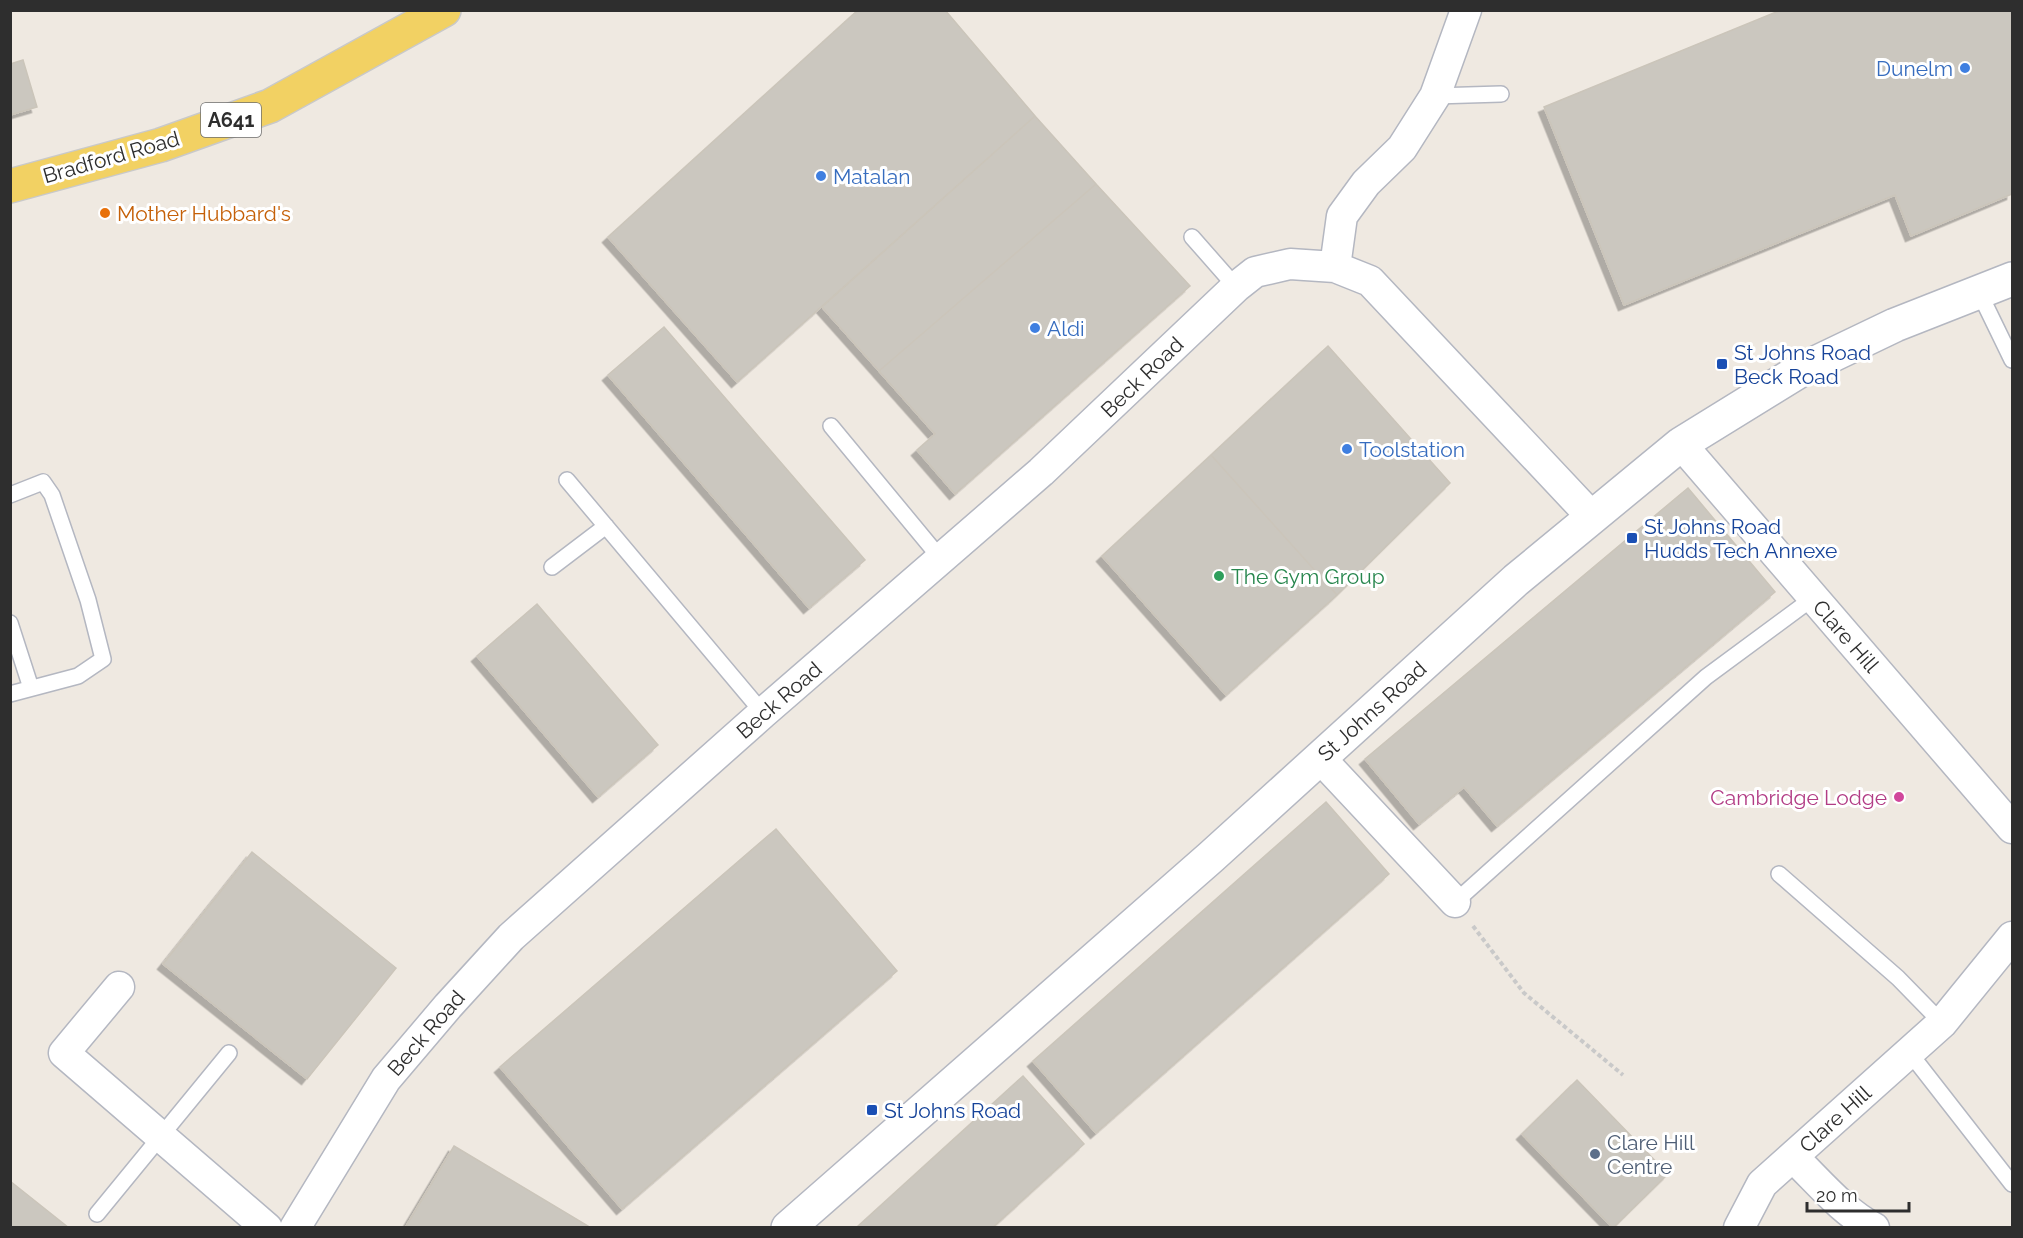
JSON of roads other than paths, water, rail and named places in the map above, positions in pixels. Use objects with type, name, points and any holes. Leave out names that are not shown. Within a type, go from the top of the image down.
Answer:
[{"type":"main road","name":"Bradford Road","points":[[10,186],[161,145],[270,106],[444,12]]},
{"type":"street","points":[[1335,267],[1342,216],[1366,183],[1402,148],[1435,96],[1466,10]]},
{"type":"street","name":"Beck Road","points":[[295,1227],[386,1079],[511,937],[763,712],[1041,472],[1236,287],[1255,272],[1290,264],[1335,267],[1370,281],[1592,517]]},
{"type":"street","name":"St Johns Road","points":[[788,1227],[1211,857],[1516,580],[1681,444],[1801,370],[1895,325],[2013,279]]},
{"type":"street","name":"Clare Hill","points":[[1681,444],[2013,828]]},
{"type":"street","points":[[1320,758],[1455,902]]},
{"type":"street","name":"Clare Hill","points":[[1739,1227],[1762,1184],[1942,1023],[2013,937]]},
{"type":"street","points":[[119,987],[64,1053],[267,1227]]},
{"type":"street","points":[[1793,1157],[1837,1200],[1864,1222],[1874,1227]]},
{"type":"lane","points":[[1435,96],[1501,94]]},
{"type":"lane","points":[[1192,237],[1236,287]]},
{"type":"lane","points":[[1979,292],[2013,360]]},
{"type":"lane","points":[[831,426],[941,559]]},
{"type":"lane","points":[[567,480],[763,712]]},
{"type":"lane","points":[[10,495],[43,482],[52,495],[88,600],[103,659],[78,676],[10,693]]},
{"type":"lane","points":[[552,567],[606,526]]},
{"type":"lane","points":[[1455,902],[1706,677],[1813,598]]},
{"type":"lane","points":[[10,623],[31,688]]},
{"type":"lane","points":[[1779,874],[1898,978],[1942,1023]]},
{"type":"lane","points":[[1909,1052],[2013,1184]]},
{"type":"lane","points":[[98,1214],[229,1053]]},
{"type":"place","name":"Dunelm","points":[[1965,68]]},
{"type":"place","name":"Matalan","points":[[821,176]]},
{"type":"place","name":"Mother Hubbard's","points":[[105,213]]},
{"type":"place","name":"Aldi","points":[[1035,328]]},
{"type":"place","name":"St Johns Road Beck Road","points":[[1722,364]]},
{"type":"place","name":"Toolstation","points":[[1347,449]]},
{"type":"place","name":"St Johns Road Hudds Tech Annexe","points":[[1632,538]]},
{"type":"place","name":"The Gym Group","points":[[1219,576]]},
{"type":"place","name":"Cambridge Lodge","points":[[1899,797]]},
{"type":"place","name":"St Johns Road","points":[[872,1110]]},
{"type":"place","name":"Clare Hill Centre","points":[[1595,1154]]}]
